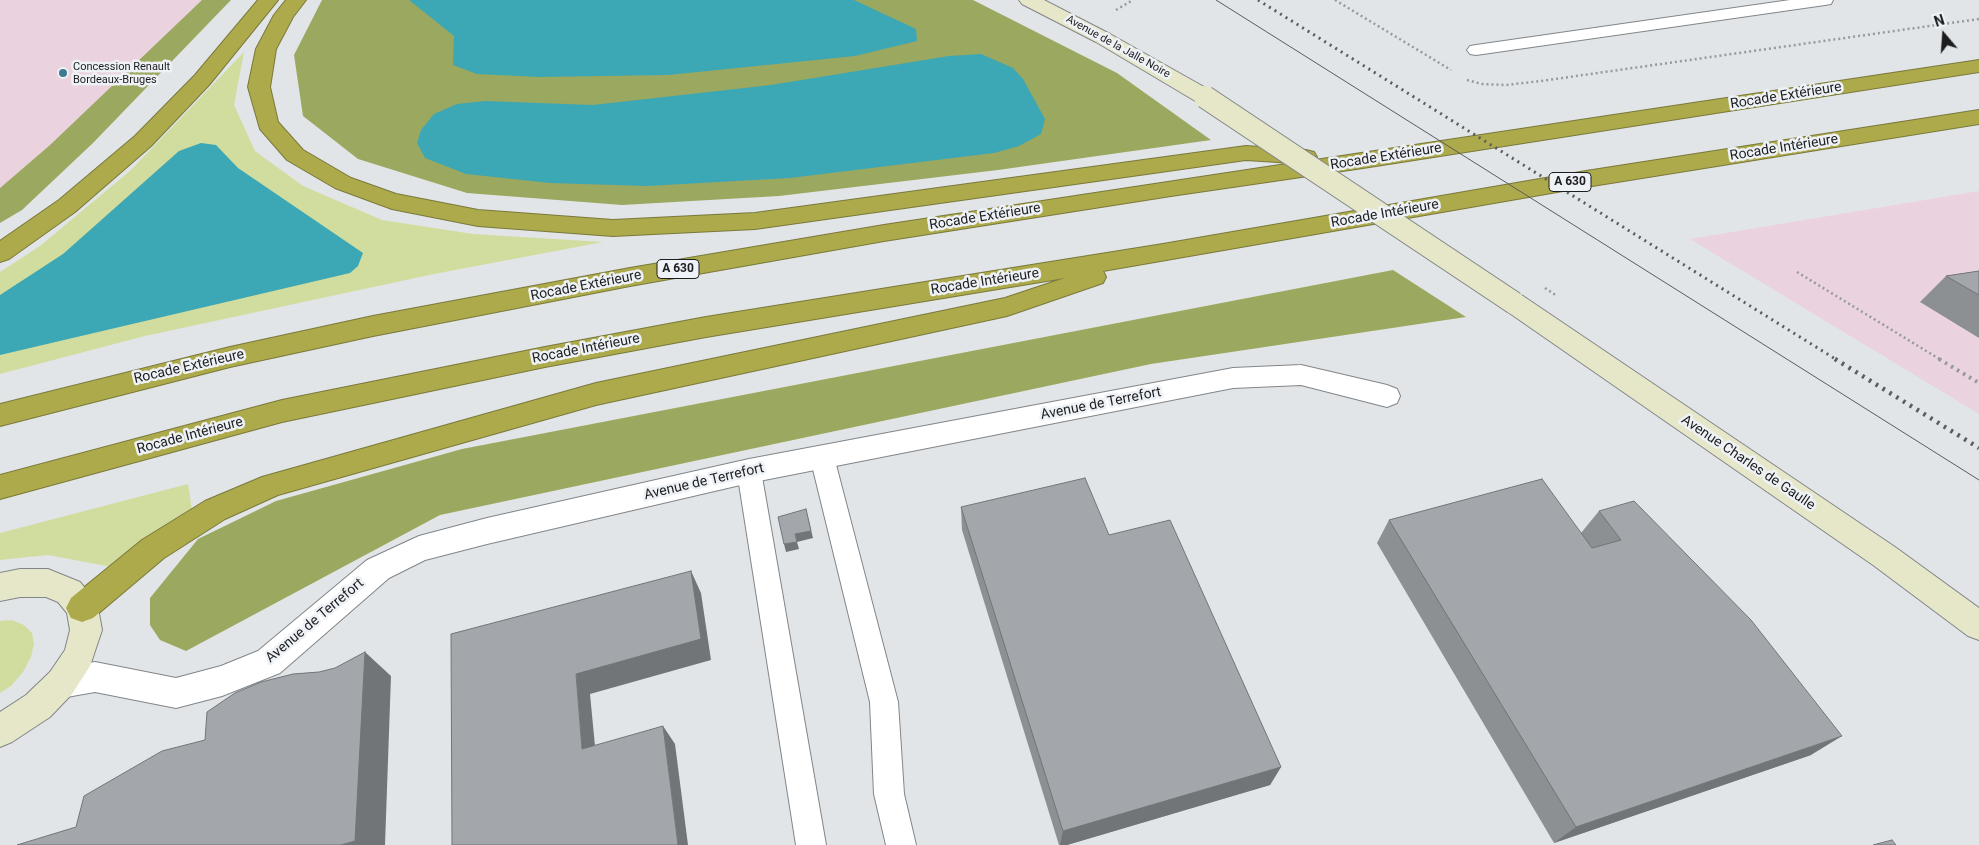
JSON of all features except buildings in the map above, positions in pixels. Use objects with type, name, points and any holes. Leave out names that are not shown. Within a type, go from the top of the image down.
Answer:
[{"type":"highway","points":[[0,253],[67,206],[143,142],[202,80],[268,0]]},
{"type":"highway","points":[[296,0],[284,15],[266,49],[259,87],[268,124],[295,155],[343,183],[392,201],[478,218],[613,228],[755,221],[890,204],[1246,153],[1363,161]]},
{"type":"highway","name":"Rocade Extérieure","points":[[0,415],[212,362],[316,339],[630,277],[884,233],[1171,188],[1363,161],[1979,66]]},
{"type":"highway","name":"Rocade Intérieure","points":[[0,487],[282,411],[545,357],[706,327],[1162,253],[1586,179],[1979,117]]},
{"type":"highway","points":[[82,608],[153,549],[215,510],[272,485],[344,463],[596,394],[1007,308],[1162,253]]},
{"type":"main road","name":"Avenue de la Jalle Noire","points":[[1029,0],[1103,38],[1205,97],[1514,303]]},
{"type":"main road","name":"Avenue Charles de Gaulle","points":[[1514,303],[1884,556],[1979,626]]},
{"type":"main road","points":[[0,587],[20,582],[48,584],[70,592],[82,608],[86,630],[79,656],[61,683],[38,706],[0,731]]},
{"type":"street","name":"Avenue de Terrefort","points":[[61,683],[95,677],[176,693],[222,681],[269,662],[378,569],[420,549],[487,531],[749,471],[1233,378],[1301,375],[1387,396]]},
{"type":"lane","points":[[1476,50],[1825,0]]},
{"type":"lane","points":[[822,457],[884,702],[889,794],[901,845]]},
{"type":"lane","points":[[749,471],[811,845]]},
{"type":"path","points":[[1110,15],[1133,0]]},
{"type":"path","points":[[1798,272],[1979,383]]},
{"type":"shaded area","name":"Concession Renault Bordeaux-Bruges","points":[[0,0],[202,0],[50,145],[0,188]]},
{"type":"shaded area","points":[[1979,191],[1979,414],[1690,239]]},
{"type":"green space","points":[[202,0],[231,0],[93,143],[22,210],[0,223],[0,188],[50,145]]},
{"type":"green space","points":[[322,0],[973,0],[1117,73],[1211,140],[998,170],[779,196],[622,205],[467,193],[358,159],[303,116],[294,55]]},
{"type":"green space","points":[[244,52],[234,105],[255,151],[303,186],[382,220],[473,234],[603,242],[434,274],[145,336],[0,374],[0,272],[40,246],[131,170]]},
{"type":"green space","points":[[1393,270],[1466,317],[1151,364],[440,515],[186,651],[160,640],[150,625],[150,598],[198,539],[276,501],[462,449]]},
{"type":"green space","points":[[188,484],[192,511],[112,567],[48,555],[0,560],[0,533]]},
{"type":"green space","points":[[12,620],[24,625],[32,633],[34,644],[31,657],[23,672],[11,686],[0,693],[0,621]]},
{"type":"water","points":[[409,0],[854,0],[916,29],[917,41],[855,56],[668,75],[539,77],[477,74],[453,65],[454,36]]},
{"type":"water","points":[[981,54],[1013,68],[1023,79],[1045,119],[1041,134],[1019,146],[994,153],[790,178],[647,186],[550,183],[466,174],[425,158],[417,143],[421,130],[434,114],[457,104],[485,101],[593,105],[771,85],[949,56]]},
{"type":"water","points":[[201,143],[216,145],[238,168],[363,253],[358,266],[350,273],[0,355],[0,295],[63,254],[179,151]]},
{"type":"tram line","points":[[1216,0],[1979,480]]},
{"type":"railway","points":[[1258,0],[1837,360]]},
{"type":"railway","points":[[1835,359],[1979,448]]},
{"type":"place","name":"Concession Renault Bordeaux-Bruges","points":[[63,73]]}]
